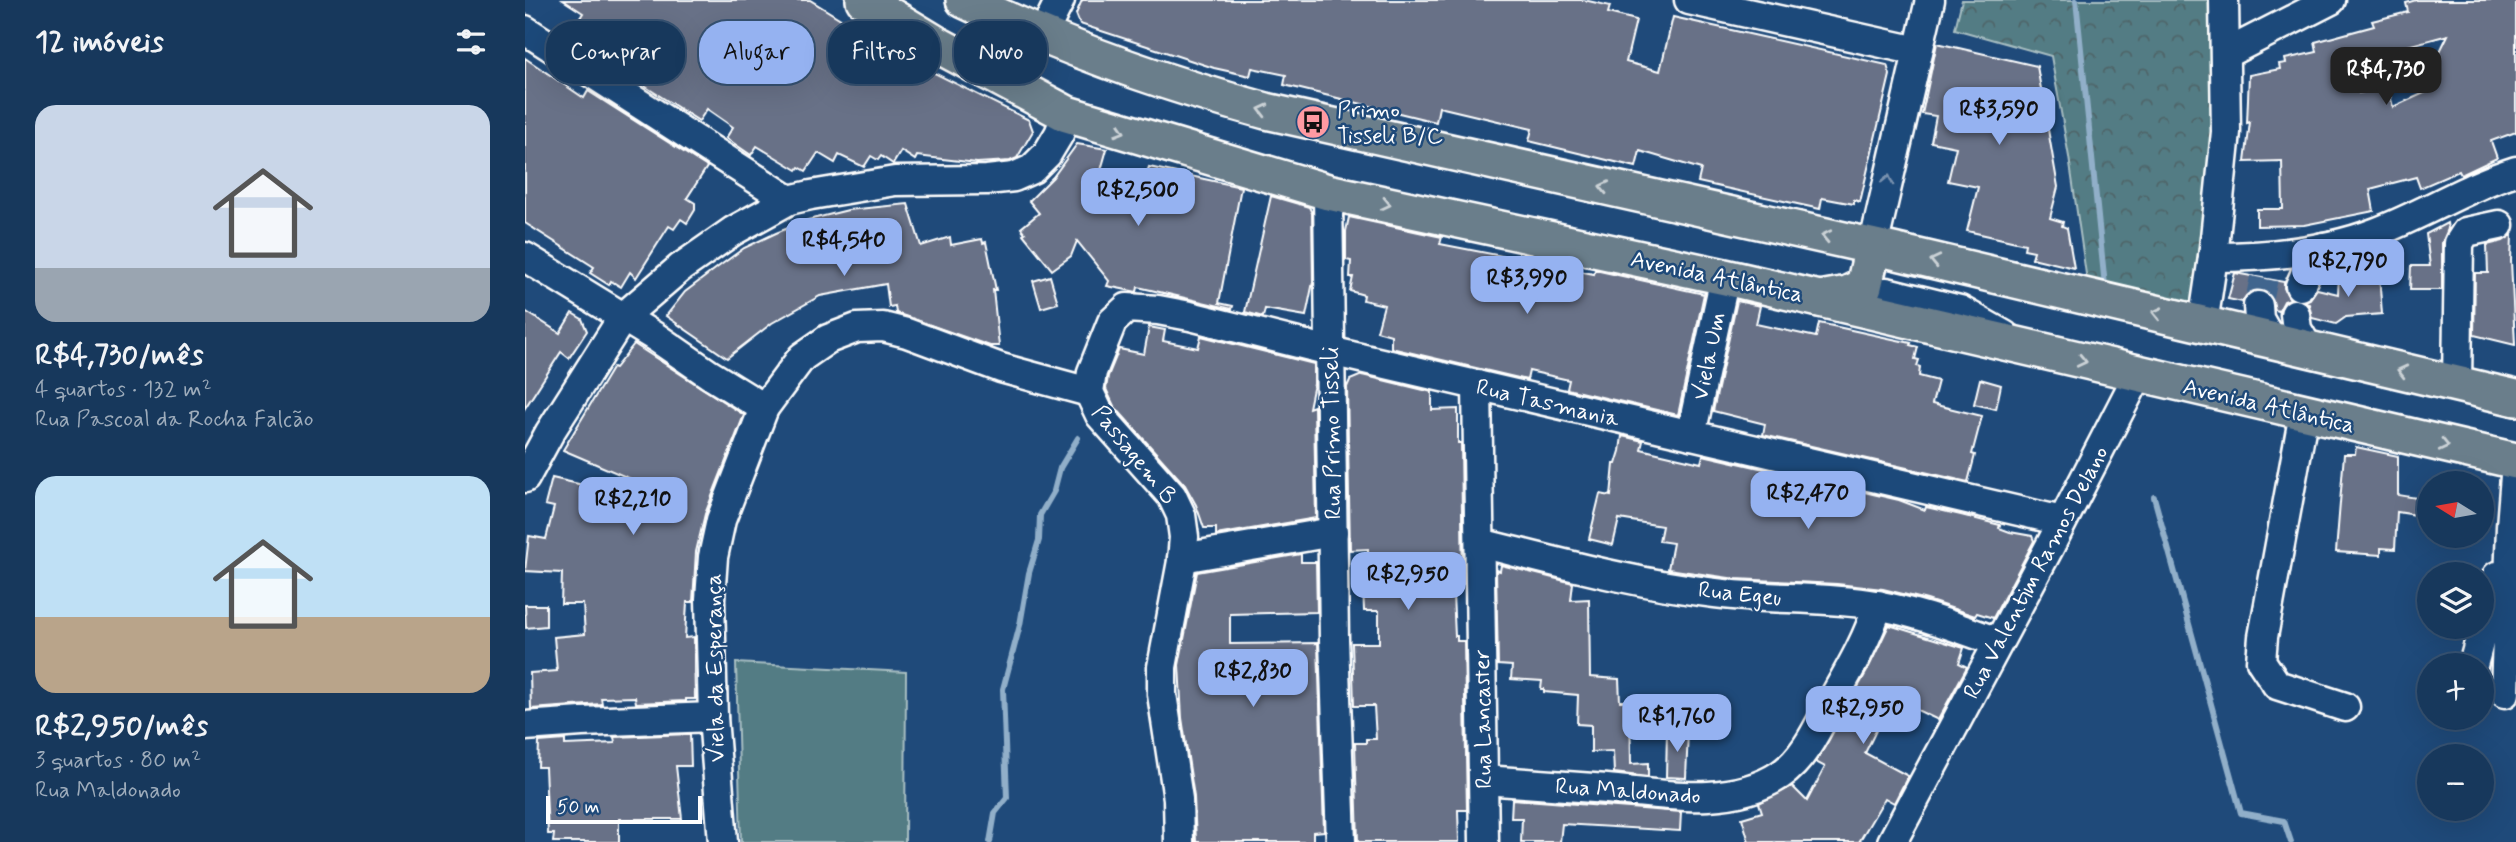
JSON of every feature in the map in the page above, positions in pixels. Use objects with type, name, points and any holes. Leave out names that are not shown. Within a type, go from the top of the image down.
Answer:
[{"type":"main road","name":"Avenida Atlântica","points":[[864,0],[940,46],[1067,114],[1328,192],[1725,277],[2516,462]]},
{"type":"main road","points":[[964,0],[1010,21]]},
{"type":"main road","points":[[1047,38],[1192,91],[1266,111],[1873,247],[2516,398]]},
{"type":"main road","points":[[1820,299],[1858,291],[1864,286],[1873,247]]},
{"type":"street","points":[[1047,26],[1060,0]]},
{"type":"street","points":[[1689,0],[1728,4],[1918,51]]},
{"type":"street","points":[[1873,247],[1930,0]]},
{"type":"street","points":[[2203,324],[2226,132],[2227,53],[2224,0]]},
{"type":"street","points":[[2227,53],[2331,0]]},
{"type":"street","points":[[525,30],[789,200]]},
{"type":"street","points":[[525,478],[562,411],[623,317],[680,268],[733,230],[789,200],[895,181],[988,180],[1014,177],[1032,169],[1047,155],[1067,114]]},
{"type":"street","points":[[2213,257],[2261,257],[2289,253],[2323,247],[2376,232],[2516,171]]},
{"type":"street","name":"Rua Primo Tisseli","points":[[1328,192],[1341,842]]},
{"type":"street","points":[[2457,384],[2459,243],[2466,232],[2499,225]]},
{"type":"street","points":[[2299,286],[2323,247]]},
{"type":"street","points":[[2264,278],[2289,253]]},
{"type":"street","points":[[525,257],[764,408]]},
{"type":"street","name":"Viela Um","points":[[1691,435],[1725,277]]},
{"type":"street","points":[[2258,306],[2259,319],[2271,340]]},
{"type":"street","name":"Rua Tasmania","points":[[1089,392],[1092,372],[1112,322],[1127,308],[1158,310],[2062,521]]},
{"type":"street","points":[[2295,314],[2297,329],[2308,348]]},
{"type":"street","name":"Viela da Esperança","points":[[723,842],[713,717],[710,598],[713,557],[721,520],[764,408],[802,357],[828,340],[857,328],[883,327],[907,333],[1001,368],[1089,392]]},
{"type":"street","name":"Rua Valentim Ramos Delano","points":[[1892,842],[2138,375]]},
{"type":"street","name":"Rua Lancaster","points":[[1476,385],[1484,842]]},
{"type":"street","name":"Passagem B","points":[[1089,392],[1100,415],[1149,461],[1181,515],[1184,537],[1182,558],[1162,667],[1162,694],[1178,799],[1179,842]]},
{"type":"street","points":[[2304,413],[2263,637],[2261,661],[2277,685],[2345,707]]},
{"type":"street","points":[[2505,693],[2516,462]]},
{"type":"street","points":[[2476,653],[2511,526]]},
{"type":"street","points":[[1182,558],[1333,532]]},
{"type":"street","name":"Rua Egeu","points":[[1480,543],[1562,563],[1714,593],[1878,605],[1938,621],[1998,642]]},
{"type":"street","name":"Rua Maldonado","points":[[1484,779],[1688,796],[1723,795],[1759,786],[1781,775],[1798,758],[1858,654],[1878,605]]},
{"type":"street","points":[[525,726],[713,717]]},
{"type":"green space","points":[[1962,0],[2215,0],[2217,113],[2198,313],[2088,288],[2051,56],[1955,29]]},
{"type":"green space","points":[[736,663],[906,672],[905,842],[741,842]]},
{"type":"building","points":[[563,0],[810,0],[844,21],[828,21],[828,84],[940,84],[940,76],[1029,120],[1033,131],[1017,158],[1010,161],[977,163],[917,156],[915,160],[901,151],[893,164],[881,156],[878,160],[871,156],[864,167],[839,155],[835,163],[818,153],[806,171],[799,167],[797,170],[757,146],[751,155],[726,138],[733,127],[707,109],[699,121],[641,84],[685,84],[685,21],[578,21],[583,13]]},
{"type":"building","points":[[1082,0],[1584,0],[1610,6],[1608,13],[1636,20],[1626,62],[1660,71],[1673,17],[1887,65],[1890,75],[1860,202],[1854,200],[1854,204],[1822,198],[1820,209],[1698,182],[1701,169],[1640,151],[1636,167],[1529,141],[1532,129],[1439,107],[1436,122],[1284,85],[1286,75],[1252,68],[1250,76],[1214,68],[1080,24],[1076,14]]},
{"type":"building","points":[[2416,0],[2516,0],[2516,132],[2491,141],[2497,158],[2461,175],[2459,171],[2420,188],[2416,177],[2370,189],[2374,211],[2304,225],[2257,226],[2257,209],[2283,209],[2282,161],[2245,162],[2250,122],[2247,123],[2249,75],[2280,69],[2279,64],[2286,63],[2285,59],[2317,52],[2315,42],[2374,26],[2372,21],[2408,12],[2406,3]],"holes":[[[2448,35],[2427,78],[2431,90],[2393,107],[2388,87],[2359,93],[2352,61]]]},
{"type":"building","points":[[1937,43],[2037,66],[2058,187],[2050,218],[2063,222],[2062,226],[2067,228],[2074,268],[2032,258],[2034,251],[2024,249],[2025,244],[1967,231],[1978,187],[1948,181],[1956,147],[1931,142],[1936,116],[1922,114]]},
{"type":"building","points":[[525,58],[546,72],[546,84],[563,84],[584,98],[588,91],[707,167],[687,198],[695,203],[695,210],[687,223],[681,219],[674,229],[669,226],[636,278],[630,272],[621,287],[611,281],[609,285],[590,273],[594,267],[525,223]]},
{"type":"building","points":[[1077,144],[1107,149],[1096,188],[1136,202],[1149,167],[1241,187],[1219,303],[1233,306],[1232,309],[1138,287],[1137,292],[1107,286],[1109,281],[1077,241],[1071,256],[1052,270],[1021,228],[1039,213],[1029,201],[1053,177]]},
{"type":"building","points":[[1271,196],[1309,207],[1312,213],[1313,282],[1306,316],[1265,309],[1263,317],[1245,312]]},
{"type":"building","points":[[908,204],[921,246],[950,237],[951,245],[982,239],[983,243],[986,242],[996,290],[993,290],[999,346],[990,346],[896,313],[895,306],[889,307],[886,284],[820,296],[772,323],[727,358],[666,316],[685,292],[718,267],[744,248],[776,233],[808,220],[848,210]]},
{"type":"building","points":[[1349,217],[1442,237],[1440,244],[1594,274],[1595,270],[1704,294],[1678,415],[1567,389],[1569,380],[1529,371],[1527,380],[1391,348],[1391,335],[1377,331],[1384,305],[1363,300],[1364,295],[1350,291],[1353,277],[1350,277],[1351,261],[1346,260]]},
{"type":"building","points":[[2447,223],[2448,229],[2442,243],[2442,290],[2410,290],[2411,266],[2430,266],[2426,234]]},
{"type":"building","points":[[2512,235],[2515,345],[2474,335],[2475,273],[2488,273],[2487,245],[2503,241]]},
{"type":"building","points":[[2235,273],[2284,282],[2290,299],[2284,301],[2279,311],[2275,310],[2272,297],[2257,289],[2249,292],[2242,302],[2228,299]]},
{"type":"building","points":[[2339,274],[2379,274],[2382,314],[2346,317],[2336,324],[2312,318],[2309,304],[2305,301],[2310,299],[2317,289],[2338,294]]},
{"type":"building","points":[[1050,276],[1058,303],[1041,308],[1033,281]]},
{"type":"building","points":[[1737,301],[1760,306],[1756,324],[1816,337],[1819,323],[1911,343],[1910,345],[1918,347],[1915,359],[1919,360],[1919,376],[1938,381],[1932,404],[1982,416],[1968,482],[1763,435],[1765,424],[1713,411]]},
{"type":"building","points":[[525,311],[560,333],[572,313],[582,319],[587,331],[569,358],[561,352],[525,408]]},
{"type":"building","points":[[1149,327],[1165,330],[1163,341],[1198,348],[1201,336],[1314,364],[1314,384],[1309,408],[1314,406],[1316,518],[1216,535],[1216,528],[1204,528],[1185,485],[1114,406],[1106,389],[1108,376],[1119,349],[1144,354]]},
{"type":"building","points":[[634,344],[744,415],[705,514],[696,552],[693,602],[687,602],[685,638],[694,637],[695,699],[636,703],[635,697],[601,698],[602,704],[531,709],[530,673],[557,671],[554,637],[585,634],[583,604],[561,604],[562,573],[525,571],[529,536],[546,539],[554,507],[545,505],[552,478],[654,501],[657,490],[563,450],[613,367],[615,368]]},
{"type":"building","points":[[1362,375],[1432,392],[1432,410],[1458,409],[1463,584],[1453,584],[1453,594],[1455,636],[1457,641],[1464,641],[1467,810],[1458,810],[1459,842],[1358,842],[1355,743],[1376,739],[1374,706],[1354,706],[1352,643],[1379,643],[1379,611],[1364,611],[1363,585],[1368,585],[1368,549],[1350,550],[1347,387],[1350,380]]},
{"type":"building","points":[[1980,379],[2001,385],[1996,409],[1974,404]]},
{"type":"building","points":[[1622,436],[1643,441],[1641,449],[1701,463],[1703,455],[1899,500],[1925,510],[1926,507],[2000,525],[1999,528],[2010,532],[2032,536],[2034,541],[1993,618],[1977,613],[1975,616],[1883,589],[1736,579],[1668,569],[1673,543],[1659,541],[1662,526],[1619,519],[1613,545],[1589,539],[1600,494],[1611,496],[1614,464],[1620,451]]},
{"type":"building","points":[[2356,447],[2398,456],[2398,495],[2417,498],[2417,515],[2397,512],[2395,549],[2381,548],[2381,555],[2336,552],[2344,454],[2355,454]]},
{"type":"building","points":[[1301,554],[1301,562],[1316,562],[1317,612],[1230,614],[1230,644],[1318,643],[1324,831],[1313,832],[1313,842],[1196,842],[1194,797],[1182,718],[1179,665],[1197,572]]},
{"type":"building","points":[[1501,565],[1573,583],[1571,600],[1589,599],[1590,677],[1619,679],[1620,701],[1630,701],[1631,764],[1648,763],[1648,777],[1614,773],[1613,751],[1591,752],[1591,725],[1577,724],[1578,695],[1544,692],[1544,689],[1541,689],[1542,681],[1511,679],[1512,666],[1498,665],[1496,570],[1500,571]]},
{"type":"building","points":[[525,605],[546,605],[546,626],[526,628]]},
{"type":"building","points":[[1889,625],[1964,648],[1959,663],[1967,667],[1938,720],[1892,698],[1865,753],[1908,776],[1894,803],[1885,798],[1859,842],[1749,842],[1742,818],[1762,812],[1759,803],[1792,786],[1807,801],[1825,767],[1816,762],[1867,671]]},
{"type":"building","points":[[1667,730],[1688,731],[1686,778],[1666,777]]},
{"type":"building","points":[[690,734],[691,766],[676,766],[682,819],[619,819],[619,842],[553,842],[554,834],[548,834],[545,767],[538,767],[539,742],[565,740],[565,745],[615,743],[614,737]]},
{"type":"building","points":[[1512,799],[1681,812],[1680,831],[1562,824],[1560,842],[1521,842],[1522,818],[1511,818]]},
{"type":"waterway","points":[[2076,0],[2105,286]]},
{"type":"waterway","points":[[990,842],[995,813],[1007,798],[1003,689],[1039,540],[1040,515],[1054,491],[1060,468],[1078,438]]},
{"type":"waterway","points":[[2154,497],[2241,813],[2284,821],[2291,842]]},
{"type":"tunnel","points":[[2258,306],[2264,278]]},
{"type":"place","name":"Primo Tisseli B/C","points":[[1313,122]]}]
